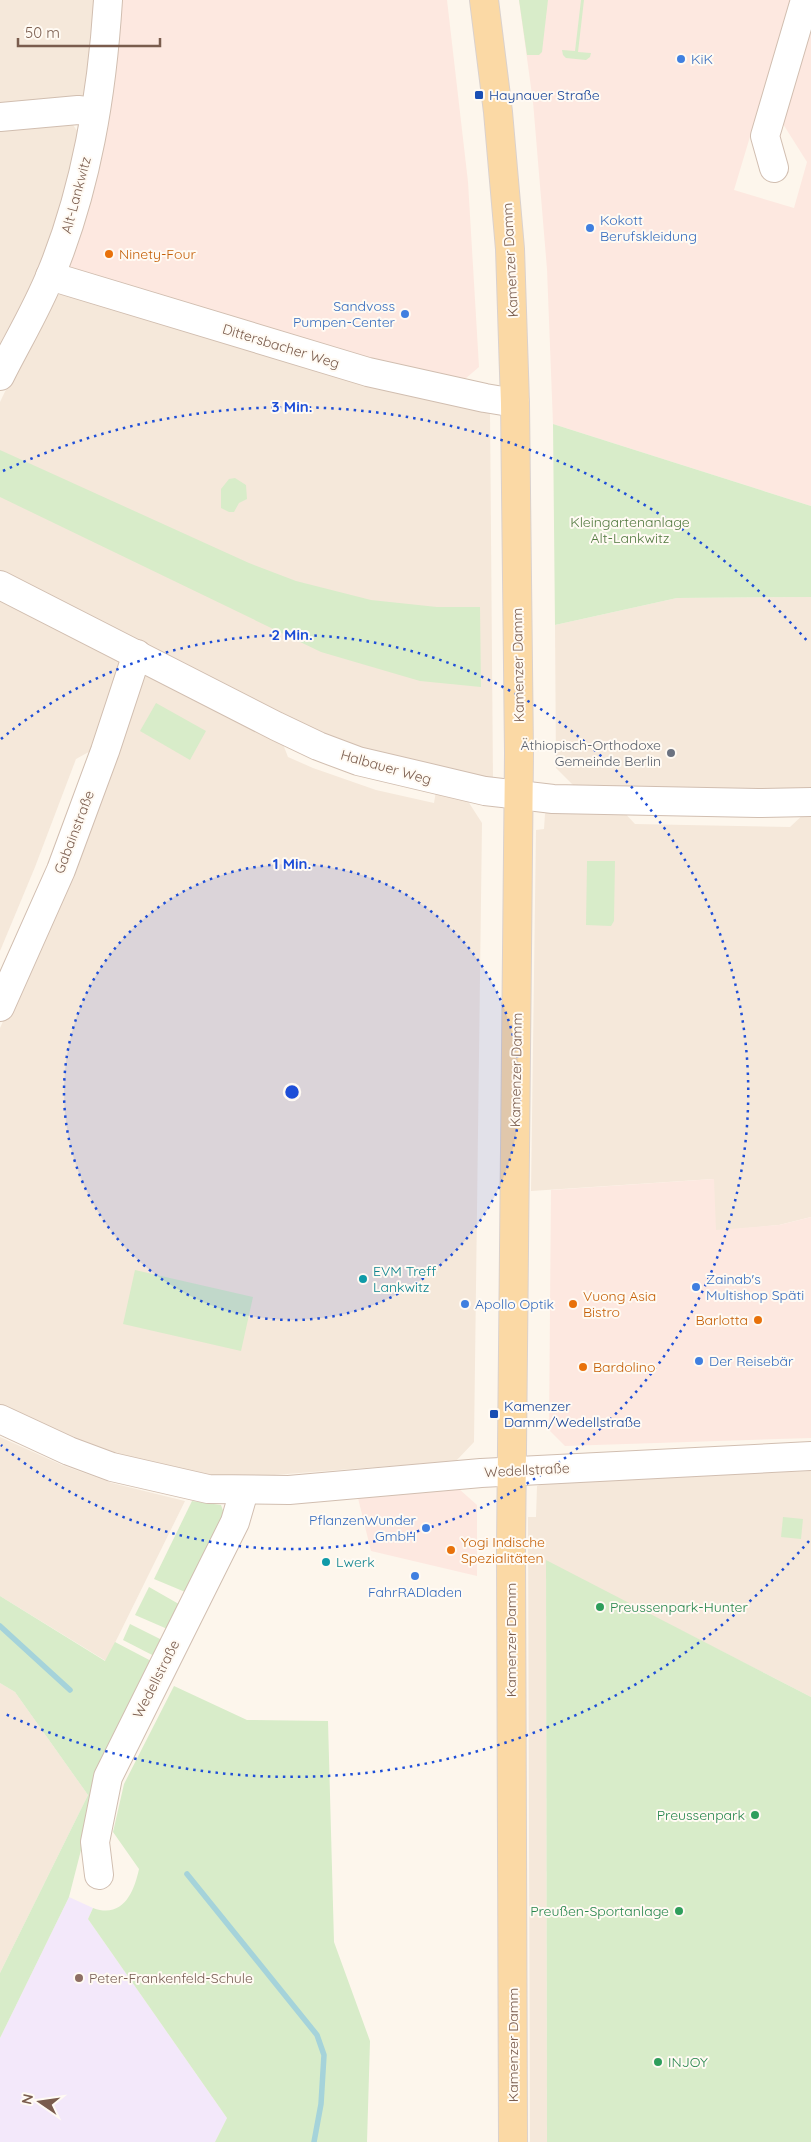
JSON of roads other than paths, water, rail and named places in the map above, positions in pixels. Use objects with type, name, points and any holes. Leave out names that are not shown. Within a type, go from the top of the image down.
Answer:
[{"type":"main road","name":"Kamenzer Damm","points":[[484,0],[498,112],[509,230],[515,403],[519,796],[512,1471],[513,2142]]},
{"type":"street","name":"Alt-Lankwitz","points":[[0,376],[50,276],[81,187],[95,112],[108,0]]},
{"type":"street","points":[[774,168],[764,136],[805,0]]},
{"type":"street","points":[[0,117],[78,110],[95,112]]},
{"type":"street","name":"Dittersbacher Weg","points":[[50,276],[368,372],[515,403]]},
{"type":"street","name":"Halbauer Weg","points":[[0,585],[318,746],[393,771],[473,790],[553,799],[811,802]]},
{"type":"street","name":"Gabainstraße","points":[[0,1007],[61,870],[105,750],[137,654]]},
{"type":"street","name":"Wedellstraße","points":[[0,1419],[69,1451],[112,1467],[202,1488],[244,1491],[289,1490],[512,1471],[811,1456]]},
{"type":"street","name":"Wedellstraße","points":[[99,1875],[95,1842],[108,1777],[235,1522],[244,1491]]},
{"type":"waterway","points":[[0,1626],[70,1690]]},
{"type":"waterway","points":[[187,1874],[317,2035],[324,2055],[321,2104],[314,2142]]},
{"type":"place","name":"KiK","points":[[681,59]]},
{"type":"place","name":"Haynauer Straße","points":[[479,95]]},
{"type":"place","name":"Kokott Berufskleidung","points":[[590,228]]},
{"type":"place","name":"Ninety-Four","points":[[109,254]]},
{"type":"place","name":"Sandvoss Pumpen-Center","points":[[405,314]]},
{"type":"place","name":"Äthiopisch-Orthodoxe Gemeinde Berlin","points":[[671,753]]},
{"type":"place","name":"EVM Treff Lankwitz","points":[[363,1279]]},
{"type":"place","name":"Zainab's Multishop Späti","points":[[696,1287]]},
{"type":"place","name":"Apollo Optik","points":[[465,1304]]},
{"type":"place","name":"Vuong Asia Bistro","points":[[573,1304]]},
{"type":"place","name":"Barlotta","points":[[758,1320]]},
{"type":"place","name":"Der Reisebär","points":[[699,1361]]},
{"type":"place","name":"Bardolino","points":[[583,1367]]},
{"type":"place","name":"Kamenzer Damm/Wedellstraße","points":[[494,1414]]},
{"type":"place","name":"PflanzenWunder GmbH","points":[[426,1528]]},
{"type":"place","name":"Yogi Indische Spezialitäten","points":[[451,1550]]},
{"type":"place","name":"Lwerk","points":[[326,1562]]},
{"type":"place","name":"FahrRADladen","points":[[415,1576]]},
{"type":"place","name":"Preussenpark-Hunter","points":[[600,1607]]},
{"type":"place","name":"Preussenpark","points":[[755,1815]]},
{"type":"place","name":"Preußen-Sportanlage","points":[[679,1911]]},
{"type":"place","name":"Peter-Frankenfeld-Schule","points":[[79,1978]]},
{"type":"place","name":"INJOY","points":[[658,2062]]},
{"type":"park label","name":"Kleingartenanlage Alt-Lankwitz","points":[[630,530]]}]
